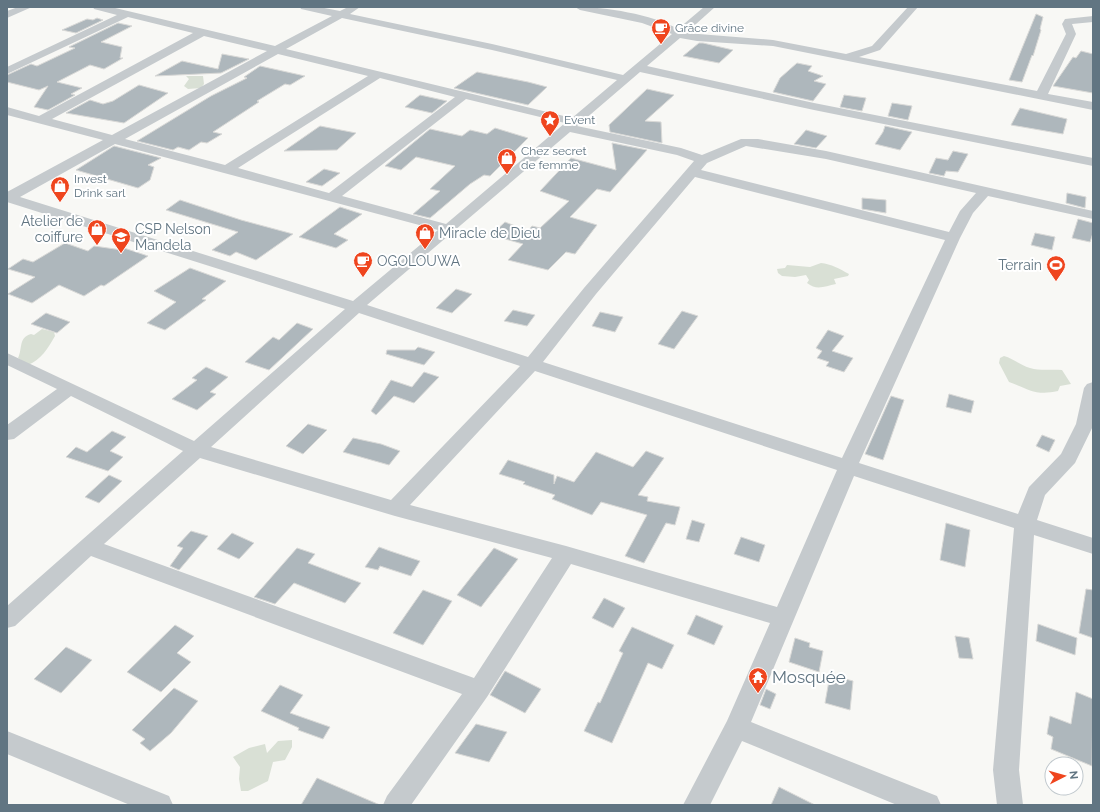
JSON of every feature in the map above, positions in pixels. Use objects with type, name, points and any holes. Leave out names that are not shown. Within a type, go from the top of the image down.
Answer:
[{"type":"street","points":[[7,15],[26,7]]},
{"type":"street","points":[[98,7],[463,96],[571,125],[681,152],[698,166],[954,238]]},
{"type":"street","points":[[305,7],[492,47],[626,78]]},
{"type":"street","points":[[7,198],[355,7]]},
{"type":"street","points":[[580,7],[611,10],[651,22],[673,30],[678,34],[709,39],[773,43],[1093,106]]},
{"type":"street","points":[[7,619],[356,307],[710,7]]},
{"type":"street","points":[[845,57],[876,48],[913,7]]},
{"type":"street","points":[[7,71],[126,14]]},
{"type":"street","points":[[1041,96],[1071,34],[1066,24],[1069,21],[1093,19]]},
{"type":"street","points":[[41,120],[203,32]]},
{"type":"street","points":[[639,68],[666,75],[690,78],[768,97],[1093,162]]},
{"type":"street","points":[[226,170],[377,75]]},
{"type":"street","points":[[332,198],[463,96]]},
{"type":"street","points":[[7,111],[449,229]]},
{"type":"street","points":[[395,509],[532,364],[590,291],[698,166],[736,145],[745,142],[758,143],[826,155],[984,192],[1093,215]]},
{"type":"street","points":[[696,805],[736,727],[781,617],[848,466],[954,238],[967,211],[984,192]]},
{"type":"street","points":[[7,198],[356,307],[1093,546]]},
{"type":"street","points":[[7,358],[197,450],[395,509],[566,554],[781,617]]},
{"type":"street","points":[[7,434],[70,388]]},
{"type":"street","points":[[1010,805],[1006,770],[1025,524],[1036,492],[1068,458],[1089,425],[1093,388]]},
{"type":"street","points":[[88,548],[479,690]]},
{"type":"street","points":[[396,805],[479,690],[566,554]]},
{"type":"street","points":[[736,727],[928,805]]},
{"type":"street","points":[[7,742],[146,803]]},
{"type":"shaded area","points":[[186,76],[203,76],[204,84],[201,88],[188,89],[184,86],[189,79]]},
{"type":"shaded area","points":[[821,263],[832,266],[849,274],[848,276],[834,279],[836,284],[825,287],[814,287],[807,283],[809,280],[806,275],[795,277],[782,276],[778,273],[777,269],[785,268],[787,265],[810,267]]},
{"type":"shaded area","points":[[42,329],[54,332],[55,336],[40,357],[28,365],[18,358],[22,341],[27,336],[31,334],[34,335]]},
{"type":"shaded area","points":[[1004,356],[1034,369],[1062,370],[1071,384],[1060,386],[1058,391],[1043,393],[1032,391],[1009,382],[999,363],[1000,358]]},
{"type":"shaded area","points":[[292,740],[292,747],[285,760],[273,762],[268,781],[248,791],[241,791],[239,779],[240,767],[233,757],[249,748],[265,744],[267,753],[278,741]]},
{"type":"building","points":[[1036,14],[1043,17],[1041,30],[1033,56],[1032,55],[1022,82],[1009,80]]},
{"type":"building","points":[[97,18],[103,20],[76,33],[62,30],[87,19],[93,20]]},
{"type":"building","points":[[118,23],[132,26],[101,42],[122,47],[120,58],[123,58],[104,69],[90,65],[57,82],[82,88],[71,94],[75,95],[48,110],[34,107],[48,86],[39,90],[7,82],[7,75],[31,64],[37,66],[75,48],[69,47]]},
{"type":"building","points":[[699,43],[733,50],[719,63],[683,56]]},
{"type":"building","points":[[1081,51],[1093,54],[1093,93],[1053,86],[1073,57],[1076,58]]},
{"type":"building","points":[[222,54],[249,59],[221,73],[155,76],[182,61],[218,69]]},
{"type":"building","points":[[797,63],[812,66],[808,71],[823,76],[814,81],[826,84],[813,101],[773,92],[780,78]]},
{"type":"building","points":[[260,66],[305,76],[290,85],[285,84],[257,101],[259,102],[213,132],[222,134],[207,143],[201,142],[189,150],[178,147],[173,150],[137,141],[211,96],[247,78],[244,77]]},
{"type":"building","points":[[477,72],[547,87],[528,105],[454,88]]},
{"type":"building","points":[[139,85],[168,93],[124,123],[66,113],[90,100],[103,104],[113,101]]},
{"type":"building","points":[[647,89],[674,95],[645,121],[661,122],[662,143],[610,132],[609,125]]},
{"type":"building","points":[[420,95],[447,101],[432,113],[405,107]]},
{"type":"building","points":[[844,95],[866,98],[862,111],[840,107]]},
{"type":"building","points":[[892,103],[912,106],[908,120],[888,116]]},
{"type":"building","points":[[1020,108],[1067,119],[1063,134],[1011,125]]},
{"type":"building","points":[[320,126],[356,133],[337,150],[284,151]]},
{"type":"building","points":[[885,126],[912,132],[900,150],[875,144]]},
{"type":"building","points":[[495,128],[528,138],[490,176],[484,175],[470,184],[430,218],[413,214],[440,191],[430,189],[455,166],[416,157],[401,170],[385,166],[430,129],[462,136],[470,130],[487,134]]},
{"type":"building","points":[[806,130],[827,136],[816,148],[794,144]]},
{"type":"building","points":[[612,143],[647,150],[610,192],[597,189],[570,217],[597,225],[575,254],[566,252],[548,270],[508,260],[523,244],[491,235],[505,222],[528,231],[532,226],[540,228],[569,201],[540,191],[571,158],[616,170]]},
{"type":"building","points":[[114,146],[161,158],[148,165],[154,167],[150,180],[138,188],[76,170]]},
{"type":"building","points":[[953,151],[968,154],[958,172],[946,171],[944,176],[929,173],[936,158],[948,160]]},
{"type":"building","points":[[324,169],[340,173],[322,186],[306,182]]},
{"type":"building","points":[[1067,193],[1086,197],[1085,208],[1066,203]]},
{"type":"building","points":[[862,198],[886,200],[886,213],[862,209]]},
{"type":"building","points":[[180,200],[241,220],[293,234],[256,260],[236,252],[230,256],[212,250],[238,232],[166,210]]},
{"type":"building","points":[[340,207],[362,214],[334,234],[348,240],[336,248],[299,237]]},
{"type":"building","points":[[1078,219],[1093,223],[1093,233],[1090,242],[1072,238]]},
{"type":"building","points":[[1035,233],[1055,237],[1052,250],[1031,245]]},
{"type":"building","points":[[65,243],[88,251],[94,246],[122,250],[124,248],[148,256],[104,286],[101,285],[84,296],[59,285],[32,303],[8,294],[35,277],[8,269],[23,259],[33,262]]},
{"type":"building","points":[[190,268],[226,281],[202,299],[206,300],[165,330],[147,323],[176,302],[154,291]]},
{"type":"building","points":[[456,289],[472,294],[452,313],[436,308]]},
{"type":"building","points":[[513,310],[535,315],[527,326],[504,321]]},
{"type":"building","points":[[682,311],[698,316],[674,349],[658,344]]},
{"type":"building","points":[[600,312],[623,317],[615,332],[592,326]]},
{"type":"building","points":[[46,313],[70,322],[57,333],[31,324]]},
{"type":"building","points":[[297,323],[313,329],[269,370],[245,362],[273,337],[279,340]]},
{"type":"building","points":[[828,330],[844,336],[832,351],[853,358],[844,372],[826,366],[829,362],[817,358],[822,351],[816,348]]},
{"type":"building","points":[[418,347],[435,352],[424,365],[386,354],[387,350],[415,350]]},
{"type":"building","points":[[206,367],[228,377],[210,392],[216,394],[197,410],[172,399],[197,380],[192,378]]},
{"type":"building","points":[[424,372],[439,377],[414,403],[394,396],[376,415],[371,411],[391,380],[412,387]]},
{"type":"building","points":[[949,394],[974,401],[971,413],[946,407]]},
{"type":"building","points":[[891,396],[904,400],[883,460],[865,454]]},
{"type":"building","points":[[308,424],[327,430],[303,454],[286,446]]},
{"type":"building","points":[[112,431],[126,437],[110,451],[123,457],[108,471],[66,457],[76,447],[87,452]]},
{"type":"building","points":[[1042,435],[1055,440],[1049,452],[1036,446]]},
{"type":"building","points":[[353,438],[381,444],[400,451],[389,465],[343,452]]},
{"type":"building","points":[[646,451],[664,458],[638,495],[648,497],[647,501],[680,507],[675,525],[666,523],[644,563],[625,556],[647,515],[601,502],[592,515],[552,499],[555,495],[523,484],[525,482],[499,474],[508,460],[554,475],[554,484],[557,476],[574,482],[596,452],[633,467]]},
{"type":"building","points":[[109,475],[122,481],[99,503],[85,497]]},
{"type":"building","points":[[692,520],[705,524],[699,542],[686,539]]},
{"type":"building","points":[[946,523],[970,530],[965,567],[940,560]]},
{"type":"building","points":[[191,531],[208,536],[179,570],[170,566],[183,548],[177,546]]},
{"type":"building","points":[[232,533],[254,543],[239,559],[217,549]]},
{"type":"building","points":[[741,537],[765,545],[759,562],[734,554]]},
{"type":"building","points":[[379,547],[420,561],[411,576],[380,566],[378,570],[365,567]]},
{"type":"building","points":[[297,548],[315,554],[308,563],[361,583],[345,603],[294,583],[275,604],[254,597]]},
{"type":"building","points":[[494,548],[518,559],[481,607],[457,595]]},
{"type":"building","points":[[1086,589],[1093,590],[1093,638],[1079,633]]},
{"type":"building","points":[[423,590],[452,601],[423,645],[393,633]]},
{"type":"building","points":[[604,598],[625,608],[613,628],[592,618]]},
{"type":"building","points":[[696,615],[723,626],[714,645],[687,634]]},
{"type":"building","points":[[1038,624],[1077,638],[1075,655],[1036,641]]},
{"type":"building","points":[[175,625],[194,636],[177,653],[191,662],[161,692],[127,672]]},
{"type":"building","points":[[632,627],[674,645],[662,669],[648,663],[612,743],[584,731],[598,702],[600,703],[623,653],[619,651]]},
{"type":"building","points":[[955,636],[969,638],[973,659],[959,658]]},
{"type":"building","points":[[795,638],[810,643],[809,647],[823,651],[819,672],[789,662]]},
{"type":"building","points":[[66,647],[92,660],[61,693],[34,679]]},
{"type":"building","points":[[505,671],[541,689],[525,713],[490,695]]},
{"type":"building","points":[[830,675],[853,681],[850,710],[825,703]]},
{"type":"building","points":[[280,685],[303,695],[290,713],[330,727],[323,739],[298,730],[299,728],[261,711]]},
{"type":"building","points":[[174,688],[198,701],[171,733],[150,751],[140,743],[145,739],[132,730]]},
{"type":"building","points":[[766,689],[776,694],[770,709],[760,705]]},
{"type":"building","points":[[1076,692],[1093,699],[1092,766],[1084,763],[1084,756],[1068,756],[1051,749],[1053,737],[1047,734],[1050,716],[1071,724]]},
{"type":"building","points":[[476,724],[507,732],[489,762],[455,753]]},
{"type":"building","points":[[317,778],[380,805],[301,805]]},
{"type":"building","points":[[779,787],[815,805],[771,805]]},
{"type":"place","name":"Grâce divine","points":[[661,45]]},
{"type":"place","name":"Event","points":[[550,137]]},
{"type":"place","name":"Chez secret de femme","points":[[507,175]]},
{"type":"place","name":"Invest Drink sarl","points":[[60,203]]},
{"type":"place","name":"Atelier de coiffure","points":[[97,246]]},
{"type":"place","name":"Miracle de Dieu","points":[[425,250]]},
{"type":"place","name":"CSP Nelson Mandela","points":[[121,254]]},
{"type":"place","name":"OGOLOUWA","points":[[363,278]]},
{"type":"place","name":"Terrain","points":[[1056,282]]},
{"type":"place","name":"Mosquée","points":[[758,694]]}]
